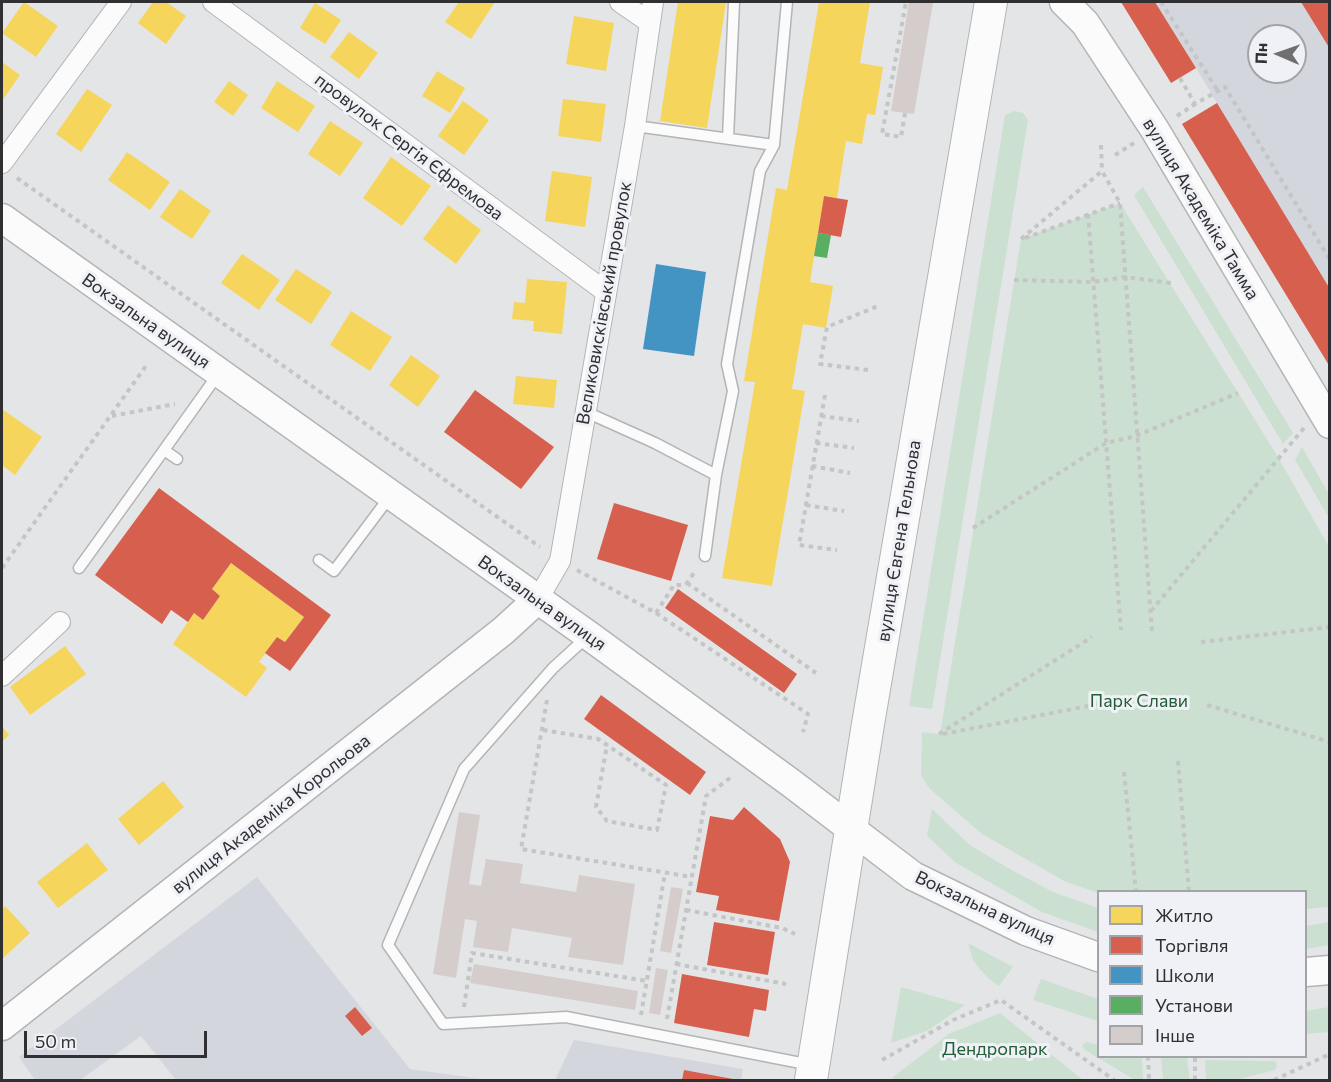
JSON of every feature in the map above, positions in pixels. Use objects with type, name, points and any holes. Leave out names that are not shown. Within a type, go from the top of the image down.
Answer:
[{"type":"main road","name":"вулиця Євгена Тельнова","points":[[812,1073],[966,137],[991,2]]},
{"type":"main road","name":"вулиця Академіка Тамма","points":[[1064,2],[1085,23],[1155,130],[1329,424]]},
{"type":"main road","name":"Вокзальна вулиця","points":[[2,218],[588,635],[791,783],[913,876],[1026,931],[1097,957]]},
{"type":"main road","name":"вулиця Академіка Корольова","points":[[2,1026],[504,631],[538,599]]},
{"type":"main road","points":[[1307,972],[1329,970]]},
{"type":"street","points":[[6,169],[121,2]]},
{"type":"street","name":"провулок Сергія Єфремова","points":[[213,2],[606,292]]},
{"type":"street","points":[[620,2],[650,22]]},
{"type":"street","name":"Великовисківський провулок","points":[[538,599],[560,561],[635,126],[653,2]]},
{"type":"street","points":[[2,676],[60,622]]},
{"type":"lane","points":[[728,138],[734,2]]},
{"type":"lane","points":[[705,556],[716,475],[733,391],[726,364],[760,171],[774,145],[786,2]]},
{"type":"lane","points":[[635,126],[774,145]]},
{"type":"lane","points":[[79,567],[219,373]]},
{"type":"lane","points":[[586,412],[655,443],[716,475]]},
{"type":"lane","points":[[164,450],[177,459]]},
{"type":"lane","points":[[319,560],[334,571],[391,495]]},
{"type":"lane","points":[[588,635],[553,668],[464,769],[388,945],[443,1024],[566,1017],[664,1036],[812,1073]]},
{"type":"path","points":[[905,113],[901,137],[882,134],[906,2]]},
{"type":"path","points":[[1161,2],[1218,91]]},
{"type":"path","points":[[1180,78],[1195,104]]},
{"type":"path","points":[[1177,116],[1225,87],[1329,260]]},
{"type":"path","points":[[1114,155],[1139,140]]},
{"type":"path","points":[[1101,145],[1102,171],[1120,203],[1152,632]]},
{"type":"path","points":[[6,169],[560,561],[657,613],[808,714],[803,732]]},
{"type":"path","points":[[1102,171],[1021,239],[1120,203]]},
{"type":"path","points":[[1088,214],[1122,630]]},
{"type":"path","points":[[1014,280],[1093,282],[1125,277],[1171,283]]},
{"type":"path","points":[[868,370],[820,364],[827,327],[878,306]]},
{"type":"path","points":[[2,568],[148,363]]},
{"type":"path","points":[[973,528],[1106,443],[1136,436],[1238,393]]},
{"type":"path","points":[[825,394],[799,545],[837,550]]},
{"type":"path","points":[[1151,612],[1305,427],[1313,397]]},
{"type":"path","points":[[111,416],[167,407],[184,401]]},
{"type":"path","points":[[821,416],[859,421]]},
{"type":"path","points":[[816,443],[854,448]]},
{"type":"path","points":[[812,466],[850,473]]},
{"type":"path","points":[[806,505],[844,510]]},
{"type":"path","points":[[657,613],[674,585],[687,583],[705,556]]},
{"type":"path","points":[[687,583],[816,674]]},
{"type":"path","points":[[1201,642],[1329,627]]},
{"type":"path","points":[[1092,637],[939,734],[1099,704]]},
{"type":"path","points":[[553,668],[522,849],[692,877]]},
{"type":"path","points":[[1208,705],[1329,742]]},
{"type":"path","points":[[543,730],[598,739],[607,745],[666,785],[657,830],[607,821],[597,807],[607,745]]},
{"type":"path","points":[[1178,761],[1189,890]]},
{"type":"path","points":[[1124,772],[1136,890]]},
{"type":"path","points":[[664,1036],[706,796],[730,778]]},
{"type":"path","points":[[638,1031],[665,873]]},
{"type":"path","points":[[686,910],[782,928],[795,934]]},
{"type":"path","points":[[461,1023],[472,953],[647,981]]},
{"type":"path","points":[[676,964],[786,984]]},
{"type":"path","points":[[882,1060],[953,1020],[1001,1000],[1114,1080]]},
{"type":"path","points":[[1274,1080],[1329,1054]]},
{"type":"path","points":[[1149,1058],[1149,1080]]},
{"type":"path","points":[[1195,1058],[1195,1080]]},
{"type":"shaded area","points":[[1155,2],[1329,2],[1329,289],[1196,68]]},
{"type":"shaded area","points":[[257,877],[410,1069],[488,1080],[176,1080],[141,1036],[80,1080],[35,1080],[19,1057]]},
{"type":"shaded area","points":[[574,1040],[743,1069],[741,1080],[555,1080]]},
{"type":"green space","points":[[1015,111],[1023,113],[1028,120],[932,709],[909,706],[1005,115]]},
{"type":"green space","points":[[1143,187],[1293,433],[1283,444],[1134,195]]},
{"type":"green space","name":"Парк Слави","points":[[1120,203],[1278,457],[1329,547],[1329,907],[1307,909],[1307,890],[1097,890],[1097,893],[1064,881],[982,834],[930,789],[921,776],[922,732],[940,734],[1021,239]]},
{"type":"green space","points":[[1302,447],[1329,494],[1329,518],[1295,460]]},
{"type":"green space","points":[[932,809],[970,845],[1008,868],[1053,892],[1097,908],[1097,932],[1042,912],[956,863],[927,836]]},
{"type":"green space","points":[[1329,922],[1329,945],[1307,949],[1307,926]]},
{"type":"green space","points":[[968,943],[1013,967],[999,986],[978,967],[973,960]]},
{"type":"green space","points":[[1041,979],[1097,999],[1097,1021],[1033,1000]]},
{"type":"green space","points":[[901,987],[965,1005],[927,1031],[891,1043]]},
{"type":"green space","points":[[1329,1007],[1329,1032],[1307,1034],[1307,1011]]},
{"type":"green space","name":"Дендропарк","points":[[1000,1013],[1083,1080],[892,1080],[949,1034]]},
{"type":"green space","points":[[1086,1042],[1097,1045],[1097,1057],[1085,1050],[1082,1046]]},
{"type":"green space","points":[[1098,1058],[1142,1058],[1143,1080],[1135,1080]]},
{"type":"green space","points":[[1161,1058],[1187,1058],[1190,1080],[1163,1080]]},
{"type":"green space","points":[[1205,1060],[1273,1061],[1277,1066],[1275,1070],[1235,1080],[1206,1080]]},
{"type":"building: Житло","points":[[24,2],[58,26],[36,57],[2,33]]},
{"type":"building: Житло","points":[[153,2],[166,2],[186,16],[166,44],[138,23]]},
{"type":"building: Житло","points":[[459,2],[495,2],[471,39],[445,22]]},
{"type":"building: Житло","points":[[678,2],[726,2],[707,128],[660,121]]},
{"type":"building: Житло","points":[[819,2],[870,2],[860,63],[883,67],[875,115],[867,114],[862,144],[846,141],[837,198],[824,196],[810,282],[833,286],[826,328],[803,324],[792,389],[805,391],[772,586],[722,578],[755,382],[744,381],[776,188],[787,190]]},
{"type":"building: Житло","points":[[315,3],[341,20],[325,44],[300,28]]},
{"type":"building: Житло","points":[[574,16],[614,23],[606,71],[566,64]]},
{"type":"building: Житло","points":[[349,32],[378,53],[359,79],[330,57]]},
{"type":"building: Житло","points":[[2,62],[20,75],[2,101]]},
{"type":"building: Житло","points":[[437,71],[465,88],[450,113],[422,96]]},
{"type":"building: Житло","points":[[229,81],[248,95],[233,116],[214,102]]},
{"type":"building: Житло","points":[[277,81],[315,106],[298,132],[261,108]]},
{"type":"building: Житло","points":[[87,89],[112,105],[81,152],[56,134]]},
{"type":"building: Житло","points":[[563,99],[606,104],[601,142],[558,136]]},
{"type":"building: Житло","points":[[463,101],[489,120],[464,155],[438,136]]},
{"type":"building: Житло","points":[[330,121],[363,143],[340,176],[308,154]]},
{"type":"building: Житло","points":[[127,152],[170,182],[150,210],[108,180]]},
{"type":"building: Житло","points":[[391,157],[431,186],[402,226],[363,198]]},
{"type":"building: Житло","points":[[552,171],[592,177],[585,227],[545,221]]},
{"type":"building: Житло","points":[[180,189],[211,211],[192,239],[160,217]]},
{"type":"building: Житло","points":[[448,205],[481,230],[456,264],[423,239]]},
{"type":"building: Житло","points":[[242,254],[280,280],[259,310],[221,283]]},
{"type":"building: Житло","points":[[296,269],[332,292],[311,324],[275,300]]},
{"type":"building: Житло","points":[[527,279],[567,282],[562,334],[533,331],[534,321],[512,319],[514,302],[525,303]]},
{"type":"building: Житло","points":[[351,311],[392,337],[370,371],[330,345]]},
{"type":"building: Житло","points":[[411,355],[440,376],[418,407],[389,385]]},
{"type":"building: Житло","points":[[516,376],[557,380],[554,408],[513,404]]},
{"type":"building: Житло","points":[[2,409],[42,437],[15,475],[2,465]]},
{"type":"building: Житло","points":[[231,563],[304,617],[285,642],[277,637],[259,662],[267,668],[246,697],[173,644],[194,613],[203,620],[220,596],[212,589]]},
{"type":"building: Житло","points":[[65,646],[86,674],[30,715],[10,687]]},
{"type":"building: Житло","points":[[2,726],[9,735],[2,742]]},
{"type":"building: Житло","points":[[163,781],[184,807],[139,845],[118,819]]},
{"type":"building: Житло","points":[[87,843],[108,870],[58,908],[37,882]]},
{"type":"building: Житло","points":[[5,906],[30,933],[2,959],[2,909]]},
{"type":"building: Торгівля","points":[[1121,2],[1155,2],[1196,68],[1171,83]]},
{"type":"building: Торгівля","points":[[1301,2],[1330,2],[1330,49]]},
{"type":"building: Торгівля","points":[[1217,103],[1330,289],[1330,367],[1182,124]]},
{"type":"building: Торгівля","points":[[824,196],[848,200],[841,237],[818,233]]},
{"type":"building: Торгівля","points":[[475,390],[554,447],[521,489],[444,432]]},
{"type":"building: Торгівля","points":[[159,488],[331,615],[290,671],[265,653],[277,637],[285,642],[304,617],[231,563],[212,589],[220,596],[203,620],[194,613],[188,622],[171,610],[162,624],[95,575]]},
{"type":"building: Торгівля","points":[[614,503],[688,525],[671,581],[597,559]]},
{"type":"building: Торгівля","points":[[678,589],[797,674],[784,693],[665,608]]},
{"type":"building: Торгівля","points":[[601,695],[706,772],[690,795],[584,719]]},
{"type":"building: Торгівля","points":[[744,807],[780,839],[790,862],[779,921],[716,910],[719,896],[696,892],[710,816],[733,820]]},
{"type":"building: Торгівля","points":[[714,922],[775,932],[768,975],[707,965]]},
{"type":"building: Торгівля","points":[[682,974],[769,990],[766,1011],[754,1009],[749,1037],[674,1023]]},
{"type":"building: Торгівля","points":[[355,1007],[372,1028],[362,1036],[345,1016]]},
{"type":"building: Торгівля","points":[[684,1070],[733,1079],[733,1080],[682,1080]]},
{"type":"building: Школи","points":[[656,264],[706,272],[694,356],[643,349]]},
{"type":"building: Установи","points":[[818,233],[831,235],[827,258],[814,256]]},
{"type":"building: Інше","points":[[909,2],[933,3],[914,114],[891,111]]},
{"type":"building: Інше","points":[[459,812],[480,815],[469,884],[481,886],[486,859],[523,864],[520,883],[576,892],[579,875],[635,884],[623,965],[568,957],[572,938],[512,928],[508,952],[473,947],[477,921],[465,919],[456,978],[433,974]]},
{"type":"building: Інше","points":[[671,887],[683,889],[671,953],[660,951]]},
{"type":"building: Інше","points":[[474,964],[638,991],[635,1010],[470,983]]},
{"type":"building: Інше","points":[[656,968],[668,970],[660,1015],[649,1013]]}]
